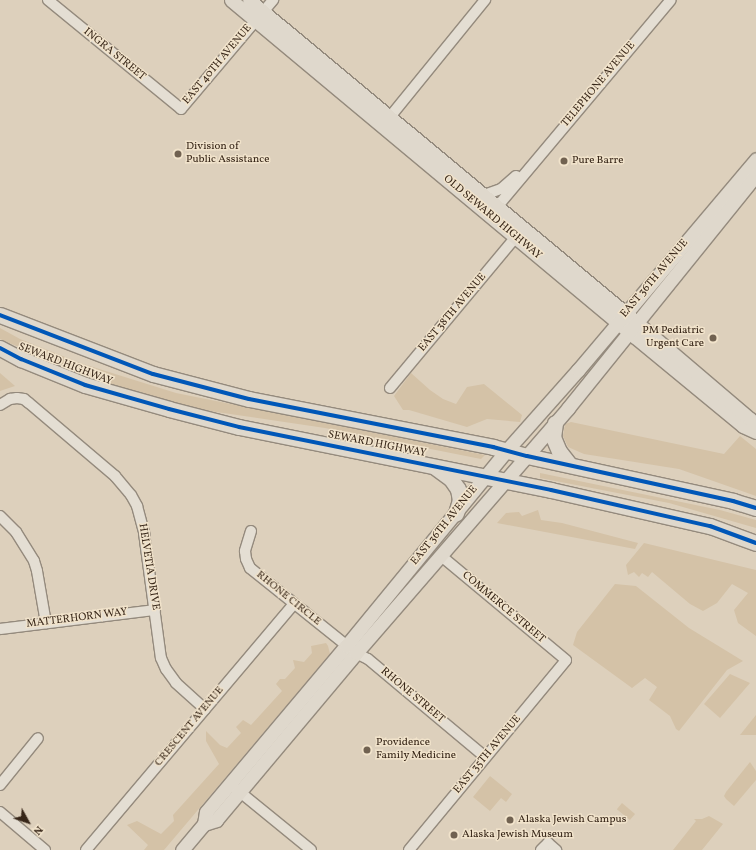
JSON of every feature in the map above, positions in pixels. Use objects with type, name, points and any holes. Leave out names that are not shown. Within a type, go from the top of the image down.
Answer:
[{"type":"highway","name":"SEWARD HIGHWAY","points":[[0,315],[161,376],[249,399],[485,445],[527,456],[733,501],[756,508]]},
{"type":"highway","name":"SEWARD HIGHWAY","points":[[0,348],[21,359],[85,384],[169,410],[239,427],[505,480],[710,526],[756,543]]},
{"type":"highway","points":[[555,423],[553,437],[559,451],[569,464]]},
{"type":"highway","points":[[433,466],[451,479],[458,488],[460,500],[456,513]]},
{"type":"main road","name":"OLD SEWARD HIGHWAY","points":[[231,0],[259,16],[386,122],[497,207],[743,426],[756,432]]},
{"type":"main road","name":"OLD SEWARD HIGHWAY","points":[[249,0],[259,16]]},
{"type":"main road","name":"OLD SEWARD HIGHWAY","points":[[386,122],[449,181],[516,238],[622,318]]},
{"type":"main road","name":"EAST 36TH AVENUE","points":[[182,850],[204,824],[216,820],[235,788],[351,650],[456,513],[506,451],[622,318],[756,159]]},
{"type":"main road","name":"EAST 36TH AVENUE","points":[[351,650],[441,556],[555,423],[755,173]]},
{"type":"main road","points":[[449,181],[468,192],[484,205],[497,207]]},
{"type":"main road","name":"OLD SEWARD HIGHWAY","points":[[632,327],[750,419],[756,427]]},
{"type":"street","name":"INGRA STREET","points":[[48,0],[181,109]]},
{"type":"street","name":"EAST 40TH AVENUE","points":[[181,109],[273,0]]},
{"type":"street","points":[[386,122],[485,0]]},
{"type":"street","name":"TELEPHONE AVENUE","points":[[497,207],[671,0]]},
{"type":"street","name":"TELEPHONE AVENUE","points":[[478,192],[487,194],[501,189],[520,172],[527,170]]},
{"type":"street","name":"EAST 38TH AVENUE","points":[[390,388],[516,238]]},
{"type":"street","name":"HELVETIA DRIVE","points":[[0,405],[10,399],[24,399],[115,476],[131,495],[141,520],[161,658],[166,669],[176,683],[205,709]]},
{"type":"street","points":[[0,516],[16,532],[34,561],[38,571],[46,623]]},
{"type":"street","name":"RHONE CIRCLE","points":[[250,531],[245,551],[248,564],[293,604],[351,650]]},
{"type":"street","name":"COMMERCE STREET","points":[[441,556],[566,660]]},
{"type":"street","name":"CRESCENT AVENUE","points":[[86,850],[293,604]]},
{"type":"street","name":"MATTERHORN WAY","points":[[0,629],[155,610]]},
{"type":"street","name":"RHONE STREET","points":[[351,650],[368,659],[485,757]]},
{"type":"street","name":"EAST 35TH AVENUE","points":[[409,850],[566,660]]},
{"type":"street","points":[[0,785],[38,738]]},
{"type":"street","points":[[235,788],[311,850]]},
{"type":"street","points":[[0,812],[45,850]]},
{"type":"street","points":[[541,850],[548,843],[556,850]]},
{"type":"shaded area","points":[[0,328],[20,339],[80,363],[176,393],[485,455],[481,459],[325,428],[189,408],[113,385],[47,359],[0,339]]},
{"type":"shaded area","points":[[0,373],[15,386],[0,391]]},
{"type":"shaded area","points":[[411,373],[430,390],[443,399],[456,404],[467,387],[484,384],[522,415],[520,422],[487,419],[467,427],[409,410],[403,410],[394,396]]},
{"type":"shaded area","points":[[571,422],[724,454],[740,436],[756,449],[756,496],[679,469],[584,454],[568,447],[563,436],[565,424]]},
{"type":"shaded area","points":[[540,473],[720,510],[756,520],[756,528],[669,503],[540,478]]},
{"type":"shaded area","points":[[538,510],[541,520],[562,523],[638,543],[635,549],[497,523],[506,513],[519,512],[522,516]]},
{"type":"shaded area","points":[[644,543],[756,570],[756,636],[738,623],[734,610],[748,593],[732,584],[717,603],[703,611],[690,604],[652,572],[648,577],[642,573],[639,577],[634,572],[628,575],[626,565]]},
{"type":"shaded area","points":[[615,584],[636,586],[689,628],[743,661],[727,670],[679,731],[676,729],[670,716],[649,700],[657,687],[645,678],[632,688],[573,645],[577,632]]},
{"type":"shaded area","points":[[326,643],[330,654],[164,850],[144,850],[148,845],[127,825],[137,821],[161,834],[174,821],[173,815],[219,764],[206,741],[206,731],[220,745],[227,748],[241,733],[236,727],[243,720],[251,725],[282,691],[276,684],[280,679],[285,679],[295,668],[293,660],[304,662],[312,653],[311,646]]},
{"type":"shaded area","points":[[730,674],[750,683],[720,718],[704,704]]},
{"type":"shaded area","points":[[756,715],[756,735],[740,735]]},
{"type":"shaded area","points":[[750,762],[756,771],[756,780],[734,806],[724,796]]},
{"type":"shaded area","points":[[490,776],[512,794],[506,802],[501,798],[490,811],[473,797]]},
{"type":"shaded area","points":[[622,803],[635,814],[630,820],[617,809]]},
{"type":"shaded area","points":[[709,816],[723,824],[702,850],[673,850],[696,821],[694,819],[702,819]]},
{"type":"cycle path","points":[[0,315],[153,374],[249,399],[493,447],[527,456],[733,501],[756,508]]},
{"type":"cycle path","points":[[0,348],[21,359],[85,385],[169,409],[239,427],[551,490],[710,526],[756,543]]},
{"type":"place","name":"Division of Public Assistance","points":[[178,154]]},
{"type":"place","name":"Pure Barre","points":[[564,161]]},
{"type":"place","name":"PM Pediatric Urgent Care","points":[[713,338]]},
{"type":"place","name":"Providence Family Medicine","points":[[367,750]]},
{"type":"place","name":"Alaska Jewish Campus","points":[[510,820]]},
{"type":"place","name":"Alaska Jewish Museum","points":[[454,835]]}]
